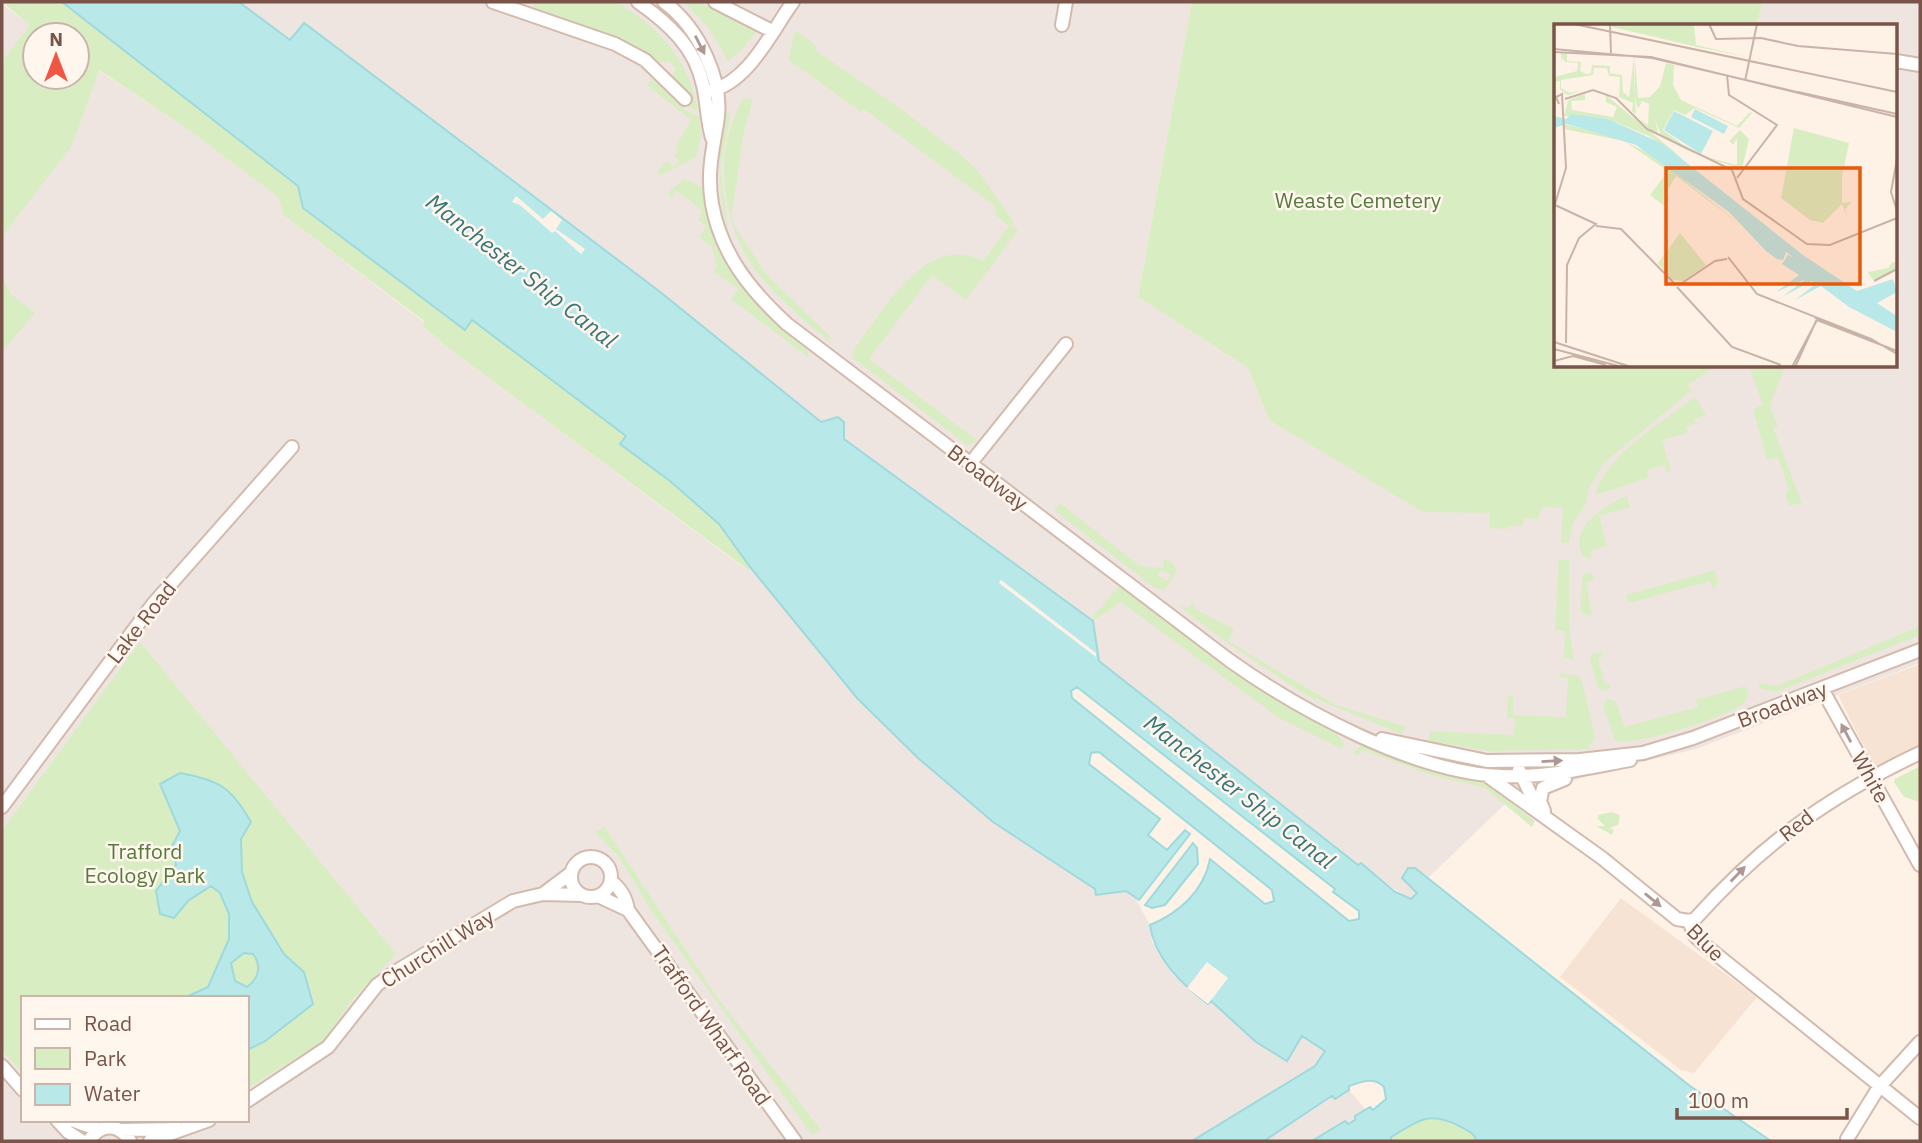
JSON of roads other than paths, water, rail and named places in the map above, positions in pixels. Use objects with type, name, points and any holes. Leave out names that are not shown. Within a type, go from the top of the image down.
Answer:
[{"type":"street","points":[[494,2],[520,6],[615,44],[645,60],[685,99]]},
{"type":"street","points":[[638,2],[676,31]]},
{"type":"street","points":[[715,2],[772,31]]},
{"type":"street","points":[[710,91],[744,71],[793,2]]},
{"type":"street","points":[[1062,25],[1066,2]]},
{"type":"street","points":[[670,4],[676,31],[710,91]]},
{"type":"street","points":[[670,4],[697,39],[710,91]]},
{"type":"street","points":[[1898,61],[1920,65]]},
{"type":"street","name":"Broadway","points":[[710,91],[717,126],[712,138],[712,204],[723,241],[742,278],[787,324],[1261,683],[1298,705],[1396,752],[1487,775],[1551,775],[1630,760]]},
{"type":"street","points":[[970,464],[1066,344]]},
{"type":"street","name":"Lake Road","points":[[2,807],[153,604],[292,447]]},
{"type":"street","name":"Broadway","points":[[1368,738],[1458,757],[1508,762],[1580,760],[1643,753],[1693,738],[1920,650]]},
{"type":"street","name":"White","points":[[1822,689],[1920,865]]},
{"type":"street","name":"Broadway","points":[[1398,743],[1402,749],[1416,754],[1518,770],[1521,776]]},
{"type":"street","name":"Broadway","points":[[1544,811],[1540,796],[1548,784],[1630,760],[1643,753]]},
{"type":"street","name":"Red","points":[[1689,921],[1695,919],[1750,862],[1790,828],[1870,777],[1920,753]]},
{"type":"street","name":"Blue","points":[[1487,775],[1620,873],[1677,919],[1689,921],[1695,936],[1920,1118]]},
{"type":"street","points":[[1521,776],[1534,802],[1558,827]]},
{"type":"street","points":[[596,857],[610,868],[611,881],[598,896],[582,895],[573,886],[571,873],[578,861],[596,857]]},
{"type":"street","name":"Churchill Way","points":[[543,894],[571,873]]},
{"type":"street","name":"Trafford Wharf Road","points":[[611,881],[626,898],[628,910],[794,1141]]},
{"type":"street","name":"Churchill Way","points":[[248,1100],[328,1047],[377,985],[395,972],[513,901],[543,894],[582,895]]},
{"type":"street","name":"Trafford Wharf Road","points":[[598,896],[628,910]]},
{"type":"street","points":[[1847,1139],[1879,1087],[1920,1042]]},
{"type":"street","points":[[2,1066],[21,1088]]},
{"type":"street","points":[[59,1122],[82,1141]]},
{"type":"street","points":[[77,1122],[99,1130]]},
{"type":"street","points":[[150,1141],[202,1122]]},
{"type":"street","points":[[89,1141],[99,1130],[110,1127],[120,1130],[179,1129]]},
{"type":"street","points":[[120,1130],[130,1141]]},
{"type":"water","name":"Manchester Ship Canal","points":[[62,2],[239,2],[290,40],[304,23],[659,291],[821,422],[838,417],[844,422],[844,439],[1093,621],[1099,661],[1358,865],[1361,863],[1395,892],[1411,899],[1417,893],[1402,878],[1408,868],[1415,868],[1690,1086],[1771,1141],[1477,1141],[1473,1134],[1464,1128],[1432,1118],[1417,1122],[1391,1137],[1391,1141],[1312,1141],[1345,1121],[1348,1124],[1355,1120],[1355,1116],[1370,1107],[1373,1110],[1386,1099],[1384,1087],[1372,1081],[1349,1086],[1349,1090],[1335,1099],[1332,1096],[1264,1141],[1192,1141],[1315,1066],[1325,1051],[1302,1036],[1287,1061],[1256,1042],[1211,1001],[1208,1004],[1179,979],[1157,948],[1150,925],[1189,900],[1202,881],[1210,859],[1265,904],[1274,901],[1272,890],[1099,752],[1091,753],[1089,764],[1160,819],[1148,835],[1167,850],[1185,830],[1190,834],[1139,900],[1126,891],[1096,895],[1095,889],[993,822],[918,758],[857,698],[750,567],[719,524],[670,481],[620,444],[626,436],[472,320],[465,330],[303,208],[298,186],[91,25],[91,21],[86,21]],"holes":[[[1077,687],[1335,889],[1333,892],[1359,911],[1359,919],[1349,921],[1072,698],[1071,691]]]},
{"type":"water","points":[[180,773],[214,782],[230,793],[251,822],[241,839],[242,872],[252,902],[284,954],[304,972],[313,1004],[264,1042],[248,1050],[248,996],[188,996],[208,987],[229,939],[229,914],[220,893],[211,886],[188,901],[174,918],[160,914],[156,891],[176,865],[172,846],[180,831],[160,784]],"holes":[[[244,953],[253,954],[258,963],[258,972],[247,987],[235,981],[231,963]]]},
{"type":"water","points":[[1193,843],[1197,848],[1198,864],[1165,905],[1152,908],[1145,905]]},
{"type":"park label","name":"Weaste Cemetery","points":[[1358,200]]},
{"type":"park label","name":"Trafford Ecology Park","points":[[145,863]]}]
